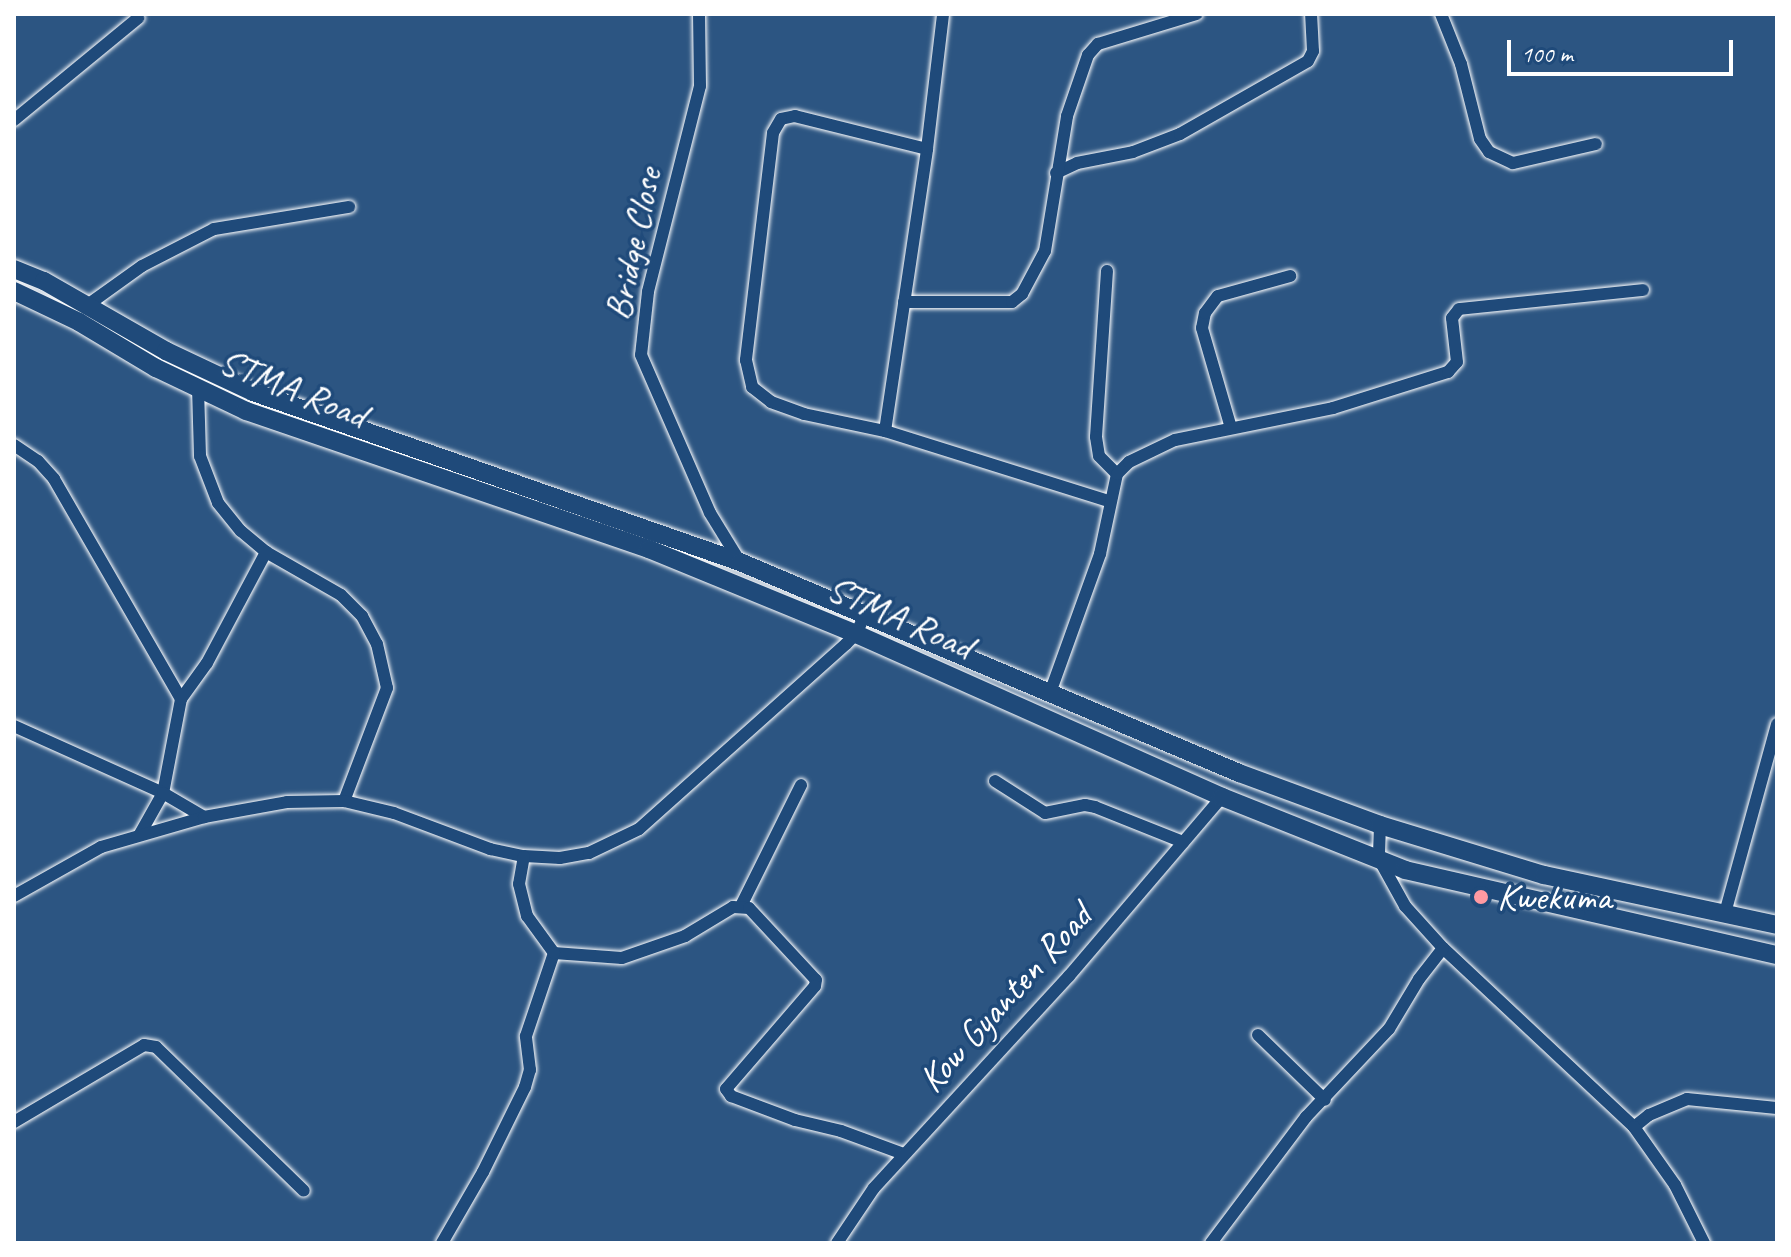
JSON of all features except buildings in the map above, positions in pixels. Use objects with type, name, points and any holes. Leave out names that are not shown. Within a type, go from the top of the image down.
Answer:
[{"type":"main road","name":"STMA Road","points":[[14,269],[89,304],[166,351],[253,392],[740,562],[1239,773],[1380,825],[1544,875],[1777,925]]},
{"type":"main road","name":"STMA Road","points":[[14,291],[58,310],[156,368],[298,431],[649,549],[856,634],[1222,797],[1405,870],[1777,955]]},
{"type":"street","name":"Bridge Close","points":[[699,14],[700,86],[648,292],[641,355],[710,513],[740,562]]},
{"type":"street","points":[[885,431],[927,149],[943,14]]},
{"type":"street","points":[[904,302],[1012,302],[1022,294],[1045,251],[1067,116],[1088,55],[1098,44],[1197,14]]},
{"type":"street","points":[[1056,173],[1077,163],[1133,152],[1180,134],[1308,61],[1313,51],[1311,14]]},
{"type":"street","points":[[1441,14],[1461,64],[1480,139],[1489,152],[1513,163],[1596,144]]},
{"type":"street","points":[[14,120],[138,18]]},
{"type":"street","points":[[927,149],[795,116],[781,119],[773,133],[746,360],[752,387],[771,402],[804,414],[885,431],[1109,501]]},
{"type":"street","points":[[89,304],[142,266],[214,229],[349,207]]},
{"type":"street","points":[[1107,271],[1096,437],[1099,456],[1117,474]]},
{"type":"street","points":[[1231,428],[1202,328],[1205,313],[1218,296],[1290,276]]},
{"type":"street","points":[[1050,693],[1100,554],[1117,474],[1129,462],[1162,444],[1333,408],[1448,372],[1457,362],[1452,318],[1459,309],[1643,290]]},
{"type":"street","points":[[198,388],[200,456],[218,503],[241,531],[266,552],[341,595],[362,616],[377,644],[387,688],[344,801]]},
{"type":"street","points":[[14,445],[38,461],[54,479],[181,699]]},
{"type":"street","points":[[140,834],[163,793],[181,699],[207,663],[266,552]]},
{"type":"street","points":[[14,896],[101,847],[204,817],[287,802],[344,801],[394,813],[490,849],[524,856],[560,858],[589,853],[639,829],[856,634],[866,613]]},
{"type":"street","points":[[1725,913],[1777,724]]},
{"type":"street","points":[[14,726],[163,793],[204,817]]},
{"type":"street","points":[[995,781],[1045,813],[1085,805],[1095,807],[1183,842]]},
{"type":"street","points":[[741,906],[801,785]]},
{"type":"street","name":"Kow Gyanten Road","points":[[840,1242],[874,1188],[1069,976],[1222,797]]},
{"type":"street","points":[[1380,825],[1379,859],[1405,906],[1443,948],[1634,1127],[1675,1185],[1704,1243]]},
{"type":"street","points":[[524,856],[519,884],[527,916],[554,953],[622,958],[685,936],[733,907],[749,908],[816,980],[815,986],[726,1089],[731,1096],[904,1154]]},
{"type":"street","points":[[1211,1243],[1306,1117],[1389,1029],[1419,979],[1443,948]]},
{"type":"street","points":[[442,1243],[525,1087],[530,1070],[526,1036],[554,953]]},
{"type":"street","points":[[1258,1035],[1325,1100]]},
{"type":"street","points":[[14,1122],[144,1045],[156,1047],[304,1191]]},
{"type":"street","points":[[1634,1127],[1658,1110],[1687,1099],[1777,1108]]},
{"type":"place","name":"Kwekuma","points":[[1481,897]]}]
